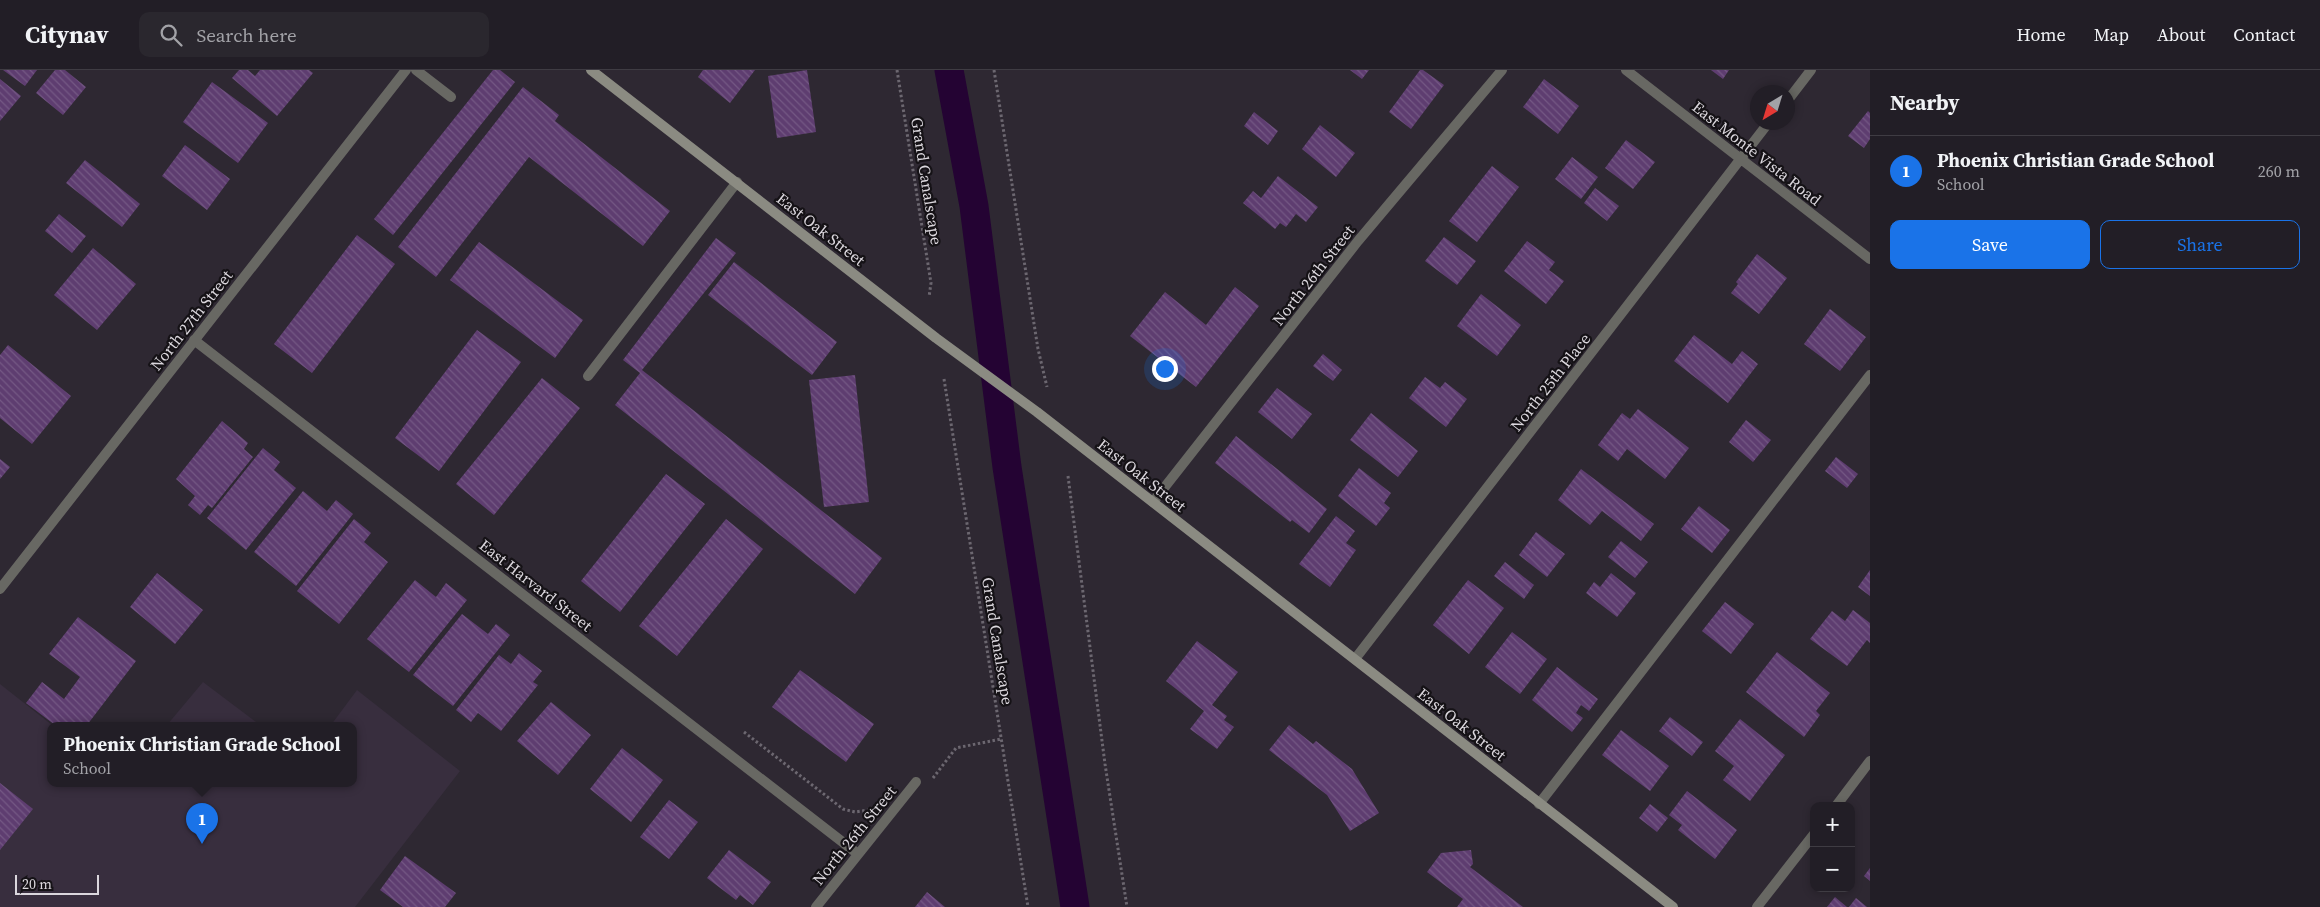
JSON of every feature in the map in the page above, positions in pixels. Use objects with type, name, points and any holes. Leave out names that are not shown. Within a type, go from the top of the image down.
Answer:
[{"type":"street","name":"North 27th Street","points":[[0,589],[406,70]]},
{"type":"street","points":[[416,70],[451,97]]},
{"type":"street","name":"East Oak Street","points":[[591,70],[956,352],[1037,412],[1673,907]]},
{"type":"street","name":"North 26th Street","points":[[1153,502],[1358,241],[1502,70]]},
{"type":"street","name":"East Monte Vista Road","points":[[1626,70],[1870,259]]},
{"type":"street","points":[[1795,91],[1811,70]]},
{"type":"street","name":"North 25th Place","points":[[1355,659],[1764,130]]},
{"type":"street","points":[[588,376],[737,182]]},
{"type":"street","name":"East Harvard Street","points":[[194,340],[858,854]]},
{"type":"street","points":[[1540,804],[1870,375]]},
{"type":"street","points":[[1839,802],[1870,761]]},
{"type":"street","name":"North 26th Street","points":[[816,907],[916,782]]},
{"type":"street","points":[[1757,907],[1810,839]]},
{"type":"path","name":"Grand Canalscape","points":[[897,70],[931,282],[929,297]]},
{"type":"path","points":[[994,70],[1036,340],[1047,387]]},
{"type":"path","name":"Grand Canalscape","points":[[944,379],[1028,907]]},
{"type":"path","points":[[1068,476],[1105,764],[1127,907]]},
{"type":"path","points":[[744,732],[843,808],[856,812],[868,810],[874,803]]},
{"type":"path","points":[[916,782],[932,779],[956,748],[1001,739]]},
{"type":"shaded area","points":[[203,682],[256,722],[170,722]]},
{"type":"shaded area","points":[[0,684],[48,722],[47,787],[357,787],[357,722],[333,722],[357,690],[460,771],[355,907],[0,907]]},
{"type":"building","points":[[3,70],[37,70],[25,86]]},
{"type":"building","points":[[55,70],[65,70],[86,87],[63,115],[36,93]]},
{"type":"building","points":[[239,70],[248,70],[255,76],[260,70],[309,70],[313,73],[277,116],[232,78]]},
{"type":"building","points":[[493,70],[500,70],[515,82],[393,235],[374,219]]},
{"type":"building","points":[[703,70],[755,70],[730,103],[698,77]]},
{"type":"building","points":[[807,70],[816,132],[777,138],[768,76]]},
{"type":"building","points":[[1350,70],[1369,70],[1362,79]]},
{"type":"building","points":[[1420,70],[1423,70],[1444,85],[1411,129],[1389,112]]},
{"type":"building","points":[[1711,70],[1729,70],[1723,79]]},
{"type":"building","points":[[0,79],[21,96],[0,121]]},
{"type":"building","points":[[1544,79],[1579,106],[1558,134],[1523,107]]},
{"type":"building","points":[[212,82],[268,123],[238,163],[183,122]]},
{"type":"building","points":[[523,87],[559,115],[555,121],[670,211],[643,246],[529,157],[436,277],[398,247]]},
{"type":"building","points":[[1868,111],[1870,113],[1870,139],[1864,148],[1848,136]]},
{"type":"building","points":[[1254,112],[1278,131],[1268,145],[1244,126]]},
{"type":"building","points":[[1320,125],[1355,153],[1336,177],[1302,149]]},
{"type":"building","points":[[1626,140],[1655,162],[1633,189],[1605,168]]},
{"type":"building","points":[[185,145],[230,179],[207,210],[162,176]]},
{"type":"building","points":[[1572,157],[1598,177],[1581,199],[1555,179]]},
{"type":"building","points":[[85,160],[140,204],[122,227],[66,183]]},
{"type":"building","points":[[1492,166],[1519,187],[1477,242],[1449,221]]},
{"type":"building","points":[[1278,176],[1318,207],[1306,222],[1296,214],[1286,227],[1280,223],[1275,229],[1243,203],[1253,191],[1261,198]]},
{"type":"building","points":[[1595,188],[1619,206],[1607,221],[1584,203]]},
{"type":"building","points":[[59,214],[86,236],[72,253],[45,231]]},
{"type":"building","points":[[357,235],[395,264],[312,373],[274,344]]},
{"type":"building","points":[[1444,237],[1476,261],[1457,285],[1425,261]]},
{"type":"building","points":[[716,238],[736,253],[642,370],[882,558],[855,594],[615,405],[640,373],[623,360]]},
{"type":"building","points":[[1527,241],[1555,262],[1549,270],[1564,281],[1546,304],[1504,271]]},
{"type":"building","points":[[479,242],[583,320],[555,358],[450,280]]},
{"type":"building","points":[[93,248],[136,284],[97,330],[54,295]]},
{"type":"building","points":[[1757,254],[1787,278],[1759,314],[1731,293],[1738,284],[1736,282]]},
{"type":"building","points":[[734,262],[837,342],[812,375],[708,295]]},
{"type":"building","points":[[1235,287],[1259,306],[1196,387],[1130,336],[1165,292],[1206,325]]},
{"type":"building","points":[[1481,294],[1521,325],[1497,356],[1457,326]]},
{"type":"building","points":[[1830,309],[1866,337],[1840,371],[1804,344]]},
{"type":"building","points":[[477,330],[521,362],[439,471],[395,438]]},
{"type":"building","points":[[1694,335],[1732,364],[1742,351],[1758,364],[1728,403],[1674,361]]},
{"type":"building","points":[[8,345],[71,396],[32,444],[0,418],[0,355]]},
{"type":"building","points":[[1323,354],[1342,370],[1333,381],[1313,366]]},
{"type":"building","points":[[855,375],[869,502],[824,507],[809,380]]},
{"type":"building","points":[[1425,377],[1440,388],[1445,382],[1467,399],[1446,427],[1409,398]]},
{"type":"building","points":[[542,378],[580,408],[494,515],[456,484]]},
{"type":"building","points":[[1277,388],[1312,414],[1292,439],[1258,412]]},
{"type":"building","points":[[1638,409],[1689,448],[1665,479],[1627,449],[1618,461],[1598,445],[1622,413],[1630,419]]},
{"type":"building","points":[[1371,413],[1418,451],[1398,477],[1350,440]]},
{"type":"building","points":[[1746,420],[1771,440],[1753,462],[1729,442]]},
{"type":"building","points":[[222,421],[248,443],[244,449],[253,457],[212,508],[208,505],[200,515],[188,505],[195,496],[176,479]]},
{"type":"building","points":[[1236,436],[1327,509],[1309,533],[1292,520],[1290,522],[1215,463]]},
{"type":"building","points":[[263,448],[280,462],[274,470],[296,488],[246,550],[207,518]]},
{"type":"building","points":[[1836,457],[1858,474],[1847,488],[1825,471]]},
{"type":"building","points":[[0,459],[10,467],[0,479]]},
{"type":"building","points":[[1359,468],[1391,493],[1384,503],[1390,508],[1376,526],[1338,496]]},
{"type":"building","points":[[1581,469],[1654,524],[1641,541],[1602,511],[1590,525],[1558,500]]},
{"type":"building","points":[[666,474],[705,504],[620,612],[581,581]]},
{"type":"building","points":[[303,491],[327,511],[336,500],[353,514],[296,586],[254,552]]},
{"type":"building","points":[[1699,506],[1730,530],[1712,553],[1681,529]]},
{"type":"building","points":[[1336,516],[1355,531],[1346,543],[1356,550],[1330,587],[1299,564]]},
{"type":"building","points":[[354,519],[371,533],[364,542],[388,562],[339,624],[297,591]]},
{"type":"building","points":[[726,519],[763,549],[677,656],[639,626]]},
{"type":"building","points":[[1536,532],[1565,554],[1547,577],[1519,555]]},
{"type":"building","points":[[1621,541],[1648,562],[1635,578],[1608,557]]},
{"type":"building","points":[[1505,562],[1534,585],[1524,599],[1494,576]]},
{"type":"building","points":[[1870,570],[1870,596],[1858,587]]},
{"type":"building","points":[[157,573],[203,610],[175,644],[130,607]]},
{"type":"building","points":[[1611,573],[1636,593],[1617,617],[1586,593],[1594,582],[1600,587]]},
{"type":"building","points":[[415,580],[436,597],[446,583],[467,600],[409,672],[367,639]]},
{"type":"building","points":[[1468,580],[1504,608],[1469,654],[1433,625]]},
{"type":"building","points":[[1725,602],[1754,624],[1731,654],[1702,631]]},
{"type":"building","points":[[1853,610],[1870,623],[1870,643],[1867,640],[1847,666],[1810,639],[1832,611],[1845,621]]},
{"type":"building","points":[[462,614],[488,634],[496,624],[510,635],[453,706],[413,675]]},
{"type":"building","points":[[78,617],[136,661],[89,722],[51,722],[26,703],[42,682],[64,699],[80,677],[49,654]]},
{"type":"building","points":[[1512,632],[1547,659],[1520,694],[1485,667]]},
{"type":"building","points":[[1197,641],[1238,672],[1212,705],[1227,716],[1224,720],[1234,727],[1217,749],[1190,729],[1204,711],[1166,681]]},
{"type":"building","points":[[1777,652],[1830,693],[1816,711],[1820,715],[1804,737],[1746,692]]},
{"type":"building","points":[[519,653],[542,671],[533,682],[538,685],[501,731],[478,713],[471,722],[456,710],[499,655],[511,664]]},
{"type":"building","points":[[1557,667],[1598,699],[1589,711],[1581,705],[1576,713],[1583,718],[1572,732],[1532,700]]},
{"type":"building","points":[[800,670],[874,724],[846,762],[772,707]]},
{"type":"building","points":[[551,702],[591,735],[558,775],[517,741]]},
{"type":"building","points":[[1670,717],[1703,742],[1692,756],[1659,731]]},
{"type":"building","points":[[1740,719],[1785,755],[1750,801],[1723,780],[1734,766],[1715,751]]},
{"type":"building","points":[[1289,725],[1313,744],[1316,741],[1352,769],[1379,813],[1350,831],[1327,795],[1269,750]]},
{"type":"building","points":[[1621,730],[1669,766],[1650,791],[1602,755]]},
{"type":"building","points":[[622,748],[663,780],[631,822],[590,789]]},
{"type":"building","points":[[0,783],[33,809],[0,850]]},
{"type":"building","points":[[1687,791],[1737,830],[1715,859],[1678,830],[1682,825],[1669,815]]},
{"type":"building","points":[[669,800],[698,822],[669,859],[640,837]]},
{"type":"building","points":[[1650,804],[1668,818],[1657,832],[1639,818]]},
{"type":"building","points":[[729,850],[771,882],[753,905],[740,895],[736,900],[707,878]]},
{"type":"building","points":[[1471,850],[1473,864],[1470,867],[1523,907],[1457,907],[1463,899],[1427,872],[1441,853]]},
{"type":"building","points":[[405,856],[456,893],[445,907],[403,907],[380,890]]},
{"type":"building","points":[[1870,868],[1870,881],[1864,876]]},
{"type":"building","points":[[927,892],[945,907],[915,907]]},
{"type":"building","points":[[1835,897],[1847,907],[1827,907]]},
{"type":"building","points":[[1856,898],[1867,907],[1849,907]]},
{"type":"waterway","points":[[949,70],[974,206],[1007,467],[1075,907]]},
{"type":"place","name":"Phoenix Christian Grade School","points":[[202,844]]}]
